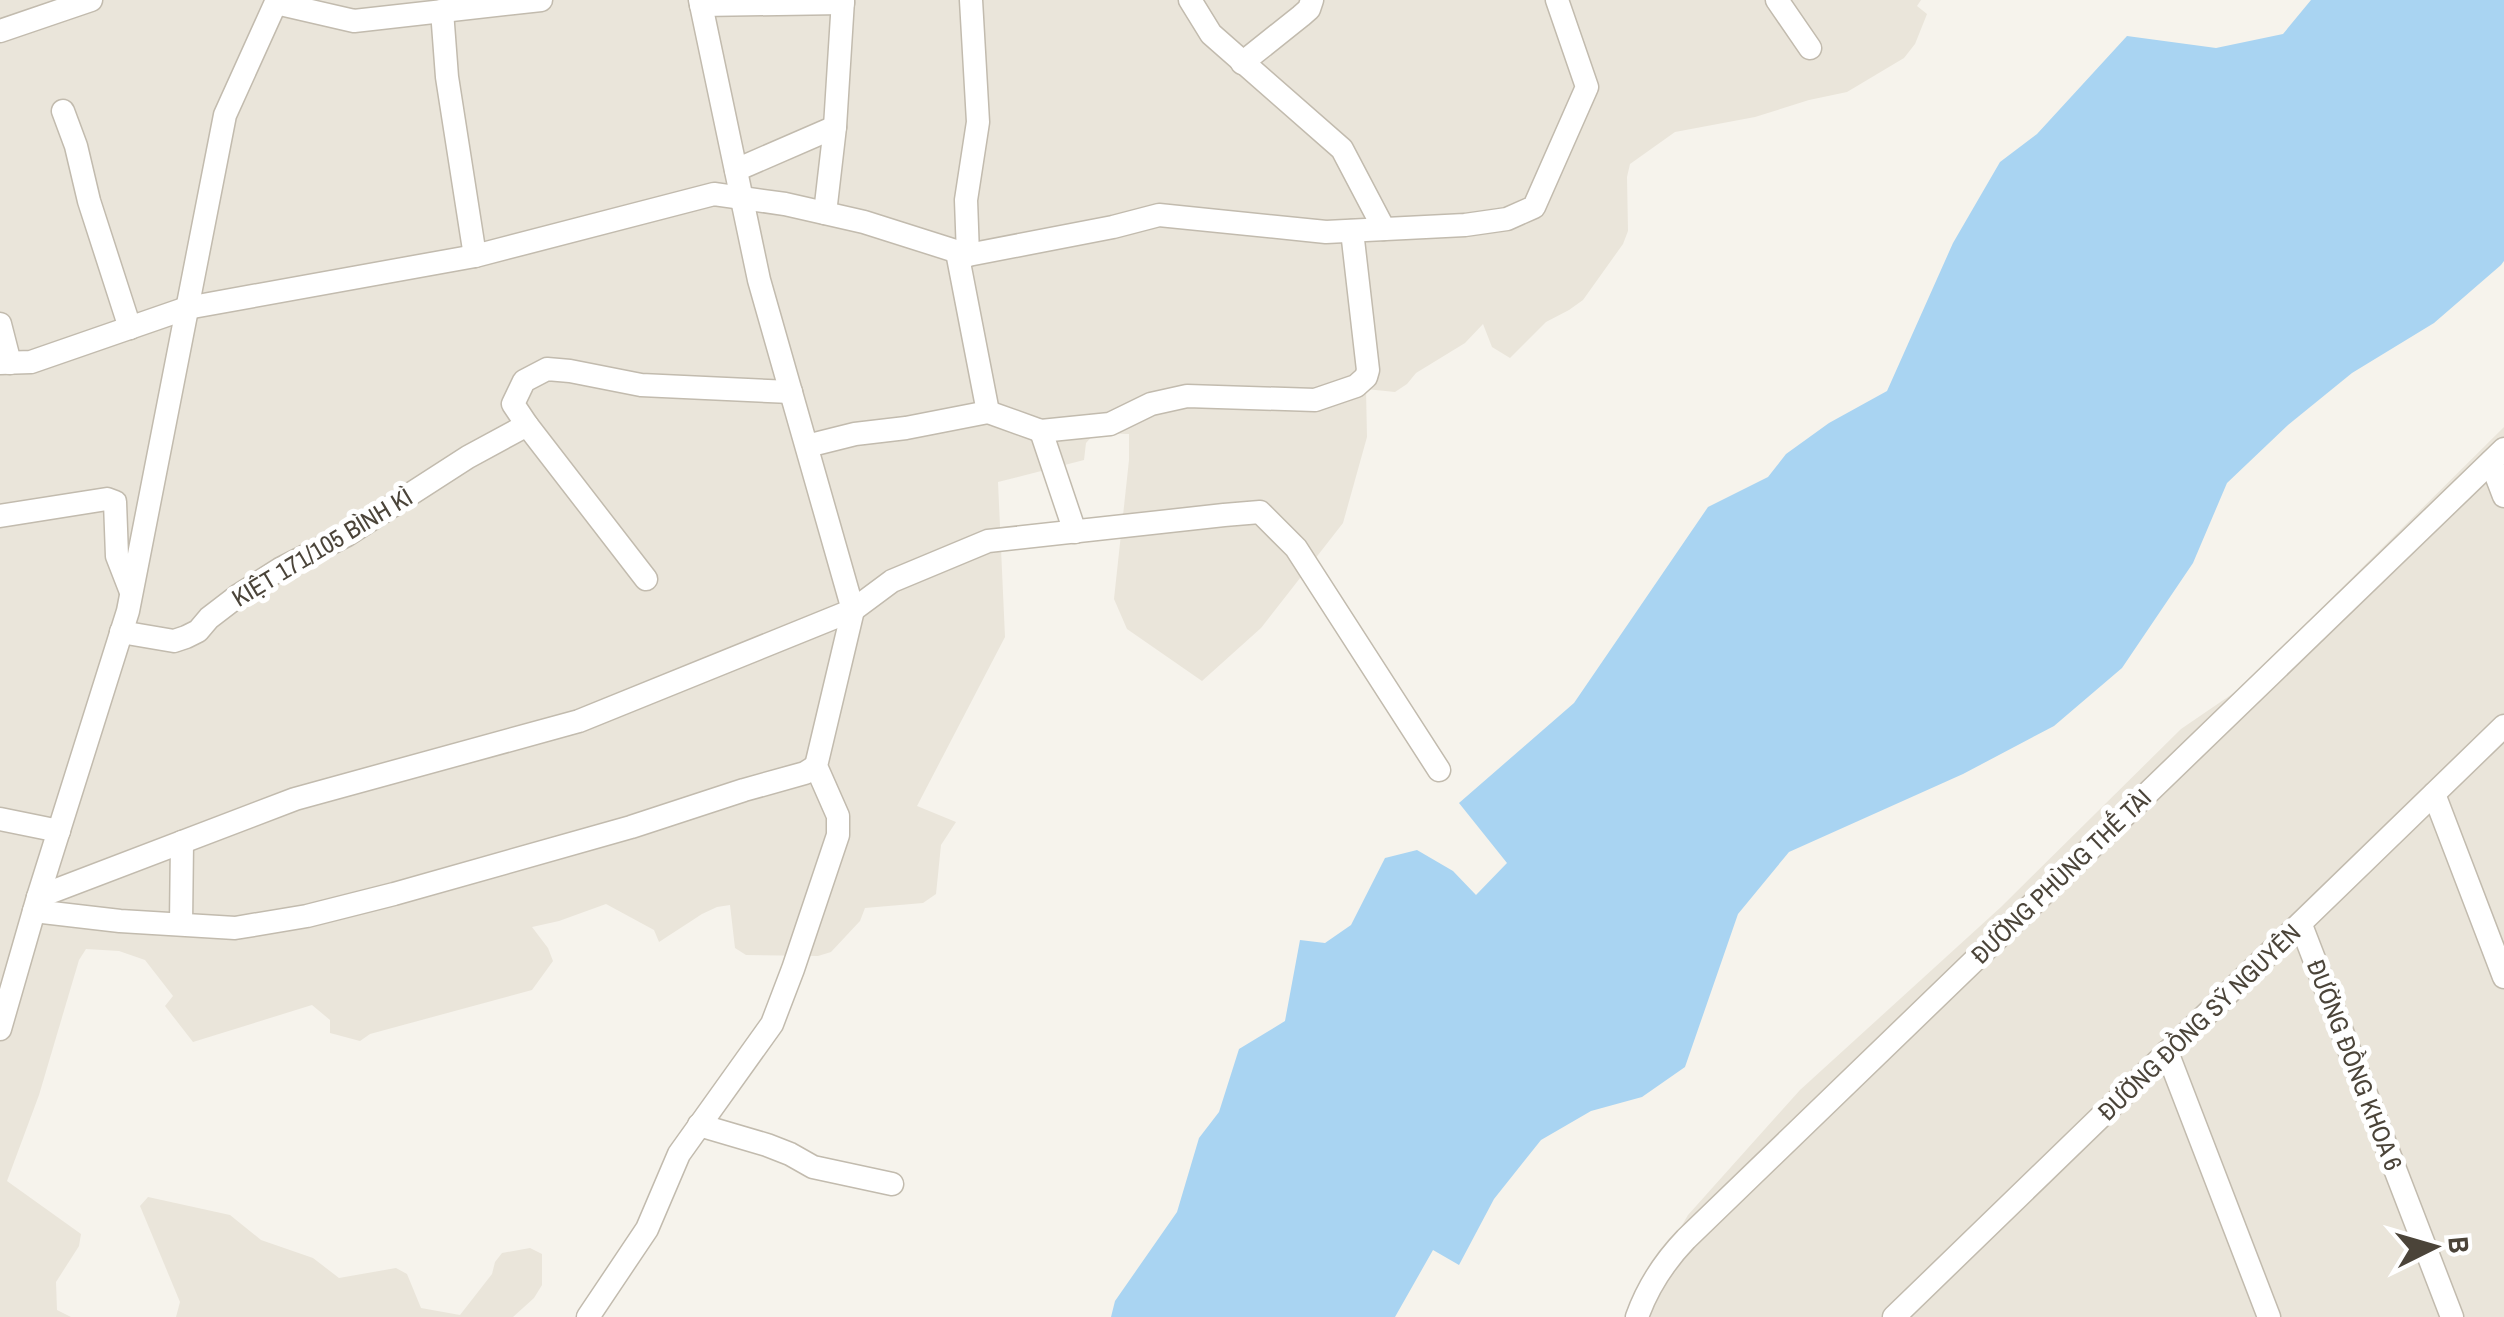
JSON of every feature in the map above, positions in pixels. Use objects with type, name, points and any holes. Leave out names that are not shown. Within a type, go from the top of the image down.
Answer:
[{"type":"street","points":[[0,31],[90,0]]},
{"type":"street","points":[[0,1029],[131,592],[224,115],[277,1],[354,21],[540,0]]},
{"type":"street","points":[[970,0],[978,122],[966,200],[963,253],[988,412]]},
{"type":"street","points":[[1190,0],[1211,34],[1342,149],[1384,229]]},
{"type":"street","points":[[1242,63],[1302,16],[1312,0]]},
{"type":"street","points":[[0,324],[5,363],[31,362],[187,308],[475,256],[714,194],[864,222],[963,253],[1160,215],[1308,230],[1507,220],[1534,207],[1587,87],[1557,0]]},
{"type":"street","points":[[1776,0],[1810,48]]},
{"type":"street","points":[[588,1317],[646,1229],[679,1154],[772,1024],[838,834],[838,816],[816,766],[854,610],[759,280],[701,2],[843,1],[825,214]]},
{"type":"street","points":[[442,11],[447,76],[475,256]]},
{"type":"street","points":[[63,111],[130,328]]},
{"type":"street","points":[[736,170],[835,127]]},
{"type":"street","points":[[807,446],[988,412],[1042,430],[1110,424],[1151,404],[1188,396],[1301,401],[1326,397],[1363,382],[1368,370],[1352,230]]},
{"type":"street","points":[[646,579],[526,425],[514,404],[524,381],[547,369],[641,385],[791,392]]},
{"type":"street","name":"KIỆT 171/105 BÌNH KÌ","points":[[121,632],[174,641],[198,631],[239,595],[280,569],[347,535],[526,425]]},
{"type":"street","points":[[1042,430],[1074,532]]},
{"type":"street","points":[[2497,456],[2504,496]]},
{"type":"street","name":"ĐƯỜNG PHÙNG THẾ TÀI","points":[[1637,1317],[1661,1268],[1686,1238],[2497,456]]},
{"type":"street","points":[[0,516],[107,499],[116,502],[117,556],[131,592]]},
{"type":"street","points":[[36,904],[182,842],[295,800],[579,721],[854,610],[892,581],[988,541],[1260,512],[1296,548],[1439,770]]},
{"type":"street","name":"ĐƯỜNG ĐỒNG SỸ NGUYÊN","points":[[1894,1317],[2504,726]]},
{"type":"street","points":[[36,904],[120,921],[236,928],[308,916],[631,828],[805,774],[816,766]]},
{"type":"street","points":[[2434,794],[2504,977]]},
{"type":"street","points":[[0,820],[58,831]]},
{"type":"street","points":[[180,924],[182,842]]},
{"type":"street","name":"ĐƯỜNG ĐỒNG KHOA 6","points":[[2301,925],[2452,1317]]},
{"type":"street","points":[[2166,1052],[2269,1317]]},
{"type":"street","points":[[699,1125],[766,1145],[813,1167],[892,1184]]},
{"type":"shaded area","points":[[0,0],[1921,0],[1917,6],[1927,14],[1915,44],[1904,58],[1847,92],[1755,117],[1675,132],[1630,164],[1628,231],[1623,244],[1583,300],[1546,322],[1510,358],[1492,347],[1483,324],[1465,343],[1416,373],[1395,392],[1366,389],[1367,437],[1343,523],[1261,628],[1202,681],[1127,629],[1114,599],[1129,434],[1095,433],[1086,443],[1084,460],[998,482],[1005,637],[917,806],[956,822],[941,845],[936,894],[923,903],[865,908],[860,921],[831,952],[818,956],[746,955],[735,948],[730,905],[702,914],[659,942],[654,930],[606,904],[532,927],[553,961],[532,990],[370,1034],[360,1041],[330,1033],[330,1020],[312,1005],[193,1042],[165,1006],[173,996],[145,960],[119,951],[86,949],[79,960],[39,1095],[7,1181],[81,1234],[79,1246],[56,1282],[57,1310],[71,1317],[0,1317]]},
{"type":"shaded area","points":[[2504,427],[2504,1317],[1628,1317],[1688,1215],[1800,1090],[2001,907],[2181,729],[2241,688]]},
{"type":"shaded area","points":[[148,1197],[230,1215],[261,1240],[313,1258],[339,1278],[396,1268],[407,1274],[421,1308],[460,1315],[492,1274],[502,1253],[530,1248],[542,1254],[542,1285],[513,1317],[176,1317],[180,1302],[140,1206]]},
{"type":"water","points":[[2311,0],[2504,0],[2501,265],[2434,323],[2352,373],[2288,425],[2227,483],[2193,563],[2122,668],[2054,726],[1963,774],[1789,852],[1738,914],[1685,1067],[1642,1097],[1591,1111],[1541,1140],[1494,1199],[1459,1265],[1433,1250],[1395,1317],[1111,1317],[1115,1301],[1177,1212],[1199,1138],[1219,1112],[1239,1049],[1285,1021],[1300,940],[1325,943],[1351,925],[1385,858],[1417,850],[1453,871],[1476,895],[1507,863],[1459,803],[1574,703],[1708,507],[1768,477],[1786,454],[1829,423],[1887,391],[1953,243],[2000,162],[2037,134],[2127,36],[2216,48],[2283,34]]}]
